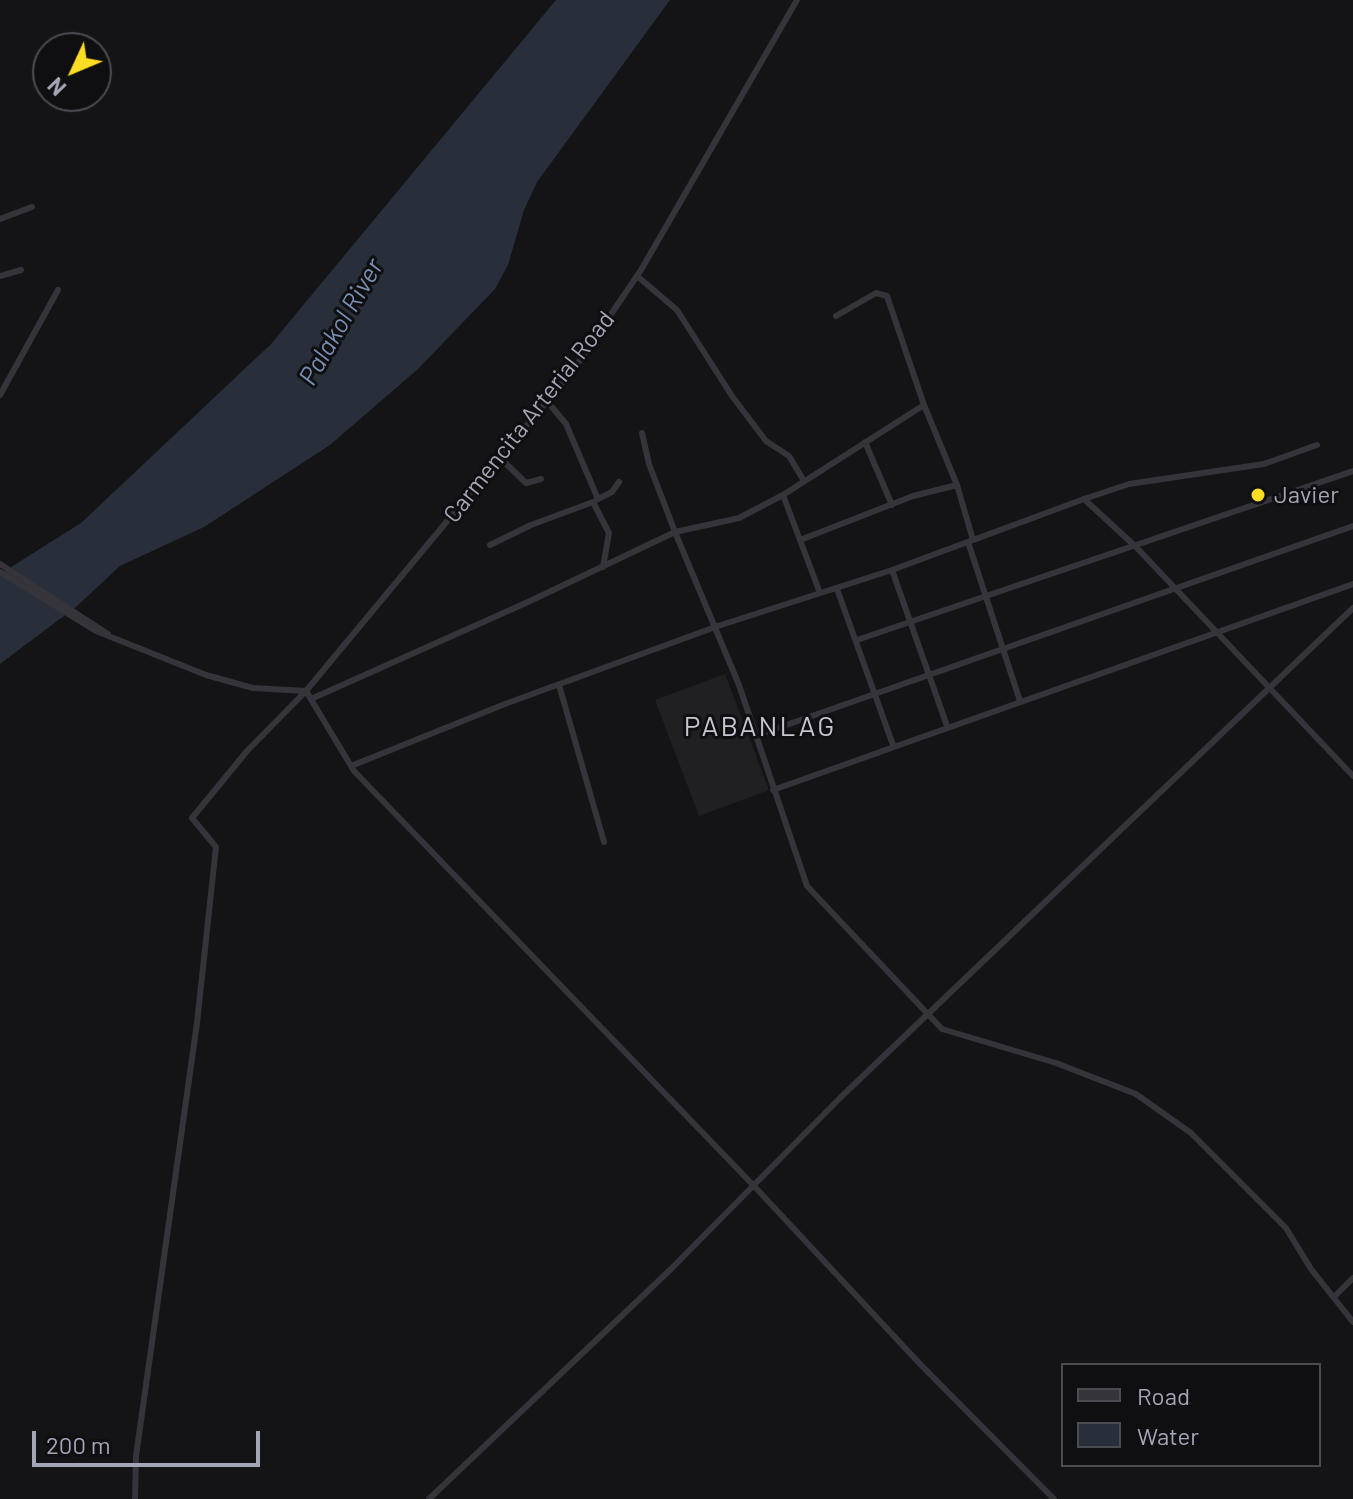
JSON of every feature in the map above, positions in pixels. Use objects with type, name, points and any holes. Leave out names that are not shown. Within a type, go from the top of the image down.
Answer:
[{"type":"street","name":"Carmencita Arterial Road","points":[[135,1499],[136,1456],[197,1023],[216,847],[192,818],[247,751],[306,691],[576,366],[637,276],[797,0]]},
{"type":"street","points":[[0,219],[32,207]]},
{"type":"street","points":[[0,276],[21,270]]},
{"type":"street","points":[[637,276],[677,310],[732,396],[766,441],[789,456],[804,481]]},
{"type":"street","points":[[0,395],[58,290]]},
{"type":"street","points":[[836,316],[876,293],[887,296],[924,405],[957,485],[970,541],[1020,701]]},
{"type":"street","points":[[547,401],[566,424],[609,533],[603,567]]},
{"type":"street","points":[[311,699],[675,532],[739,518],[783,495],[924,405]]},
{"type":"street","points":[[642,433],[649,464],[675,532],[739,685],[807,886],[942,1029],[1056,1063],[1136,1094],[1191,1133],[1286,1228],[1353,1322]]},
{"type":"street","points":[[865,442],[892,505]]},
{"type":"street","points":[[351,766],[713,628],[892,570],[1129,484],[1264,464],[1317,445]]},
{"type":"street","points":[[500,458],[526,483],[541,479]]},
{"type":"street","points":[[857,640],[1353,471]]},
{"type":"street","points":[[490,545],[596,501],[612,492],[619,482]]},
{"type":"street","points":[[800,540],[892,505],[957,485]]},
{"type":"street","points":[[783,495],[820,593]]},
{"type":"street","points":[[1084,499],[1136,547],[1353,776]]},
{"type":"street","points":[[755,736],[1353,526]]},
{"type":"street","points":[[0,564],[97,628]]},
{"type":"street","points":[[892,570],[947,726]]},
{"type":"street","points":[[0,572],[109,635],[230,683],[306,691],[351,766],[754,1186],[920,1364],[1054,1499]]},
{"type":"street","points":[[773,790],[947,726],[1218,635],[1353,584]]},
{"type":"street","points":[[837,589],[893,745]]},
{"type":"street","points":[[429,1499],[1353,608]]},
{"type":"street","points":[[559,685],[604,842]]},
{"type":"street","points":[[1334,1297],[1353,1278]]},
{"type":"shaded area","points":[[725,674],[769,790],[699,816],[655,700]]},
{"type":"water","name":"Palakol River","points":[[556,0],[670,0],[537,182],[524,210],[508,265],[495,289],[418,369],[330,445],[204,527],[120,566],[77,606],[0,664],[0,574],[81,523],[271,344]]},
{"type":"place","name":"Javier","points":[[1258,495]]},
{"type":"district","name":"PABANLAG","points":[[760,727]]}]
